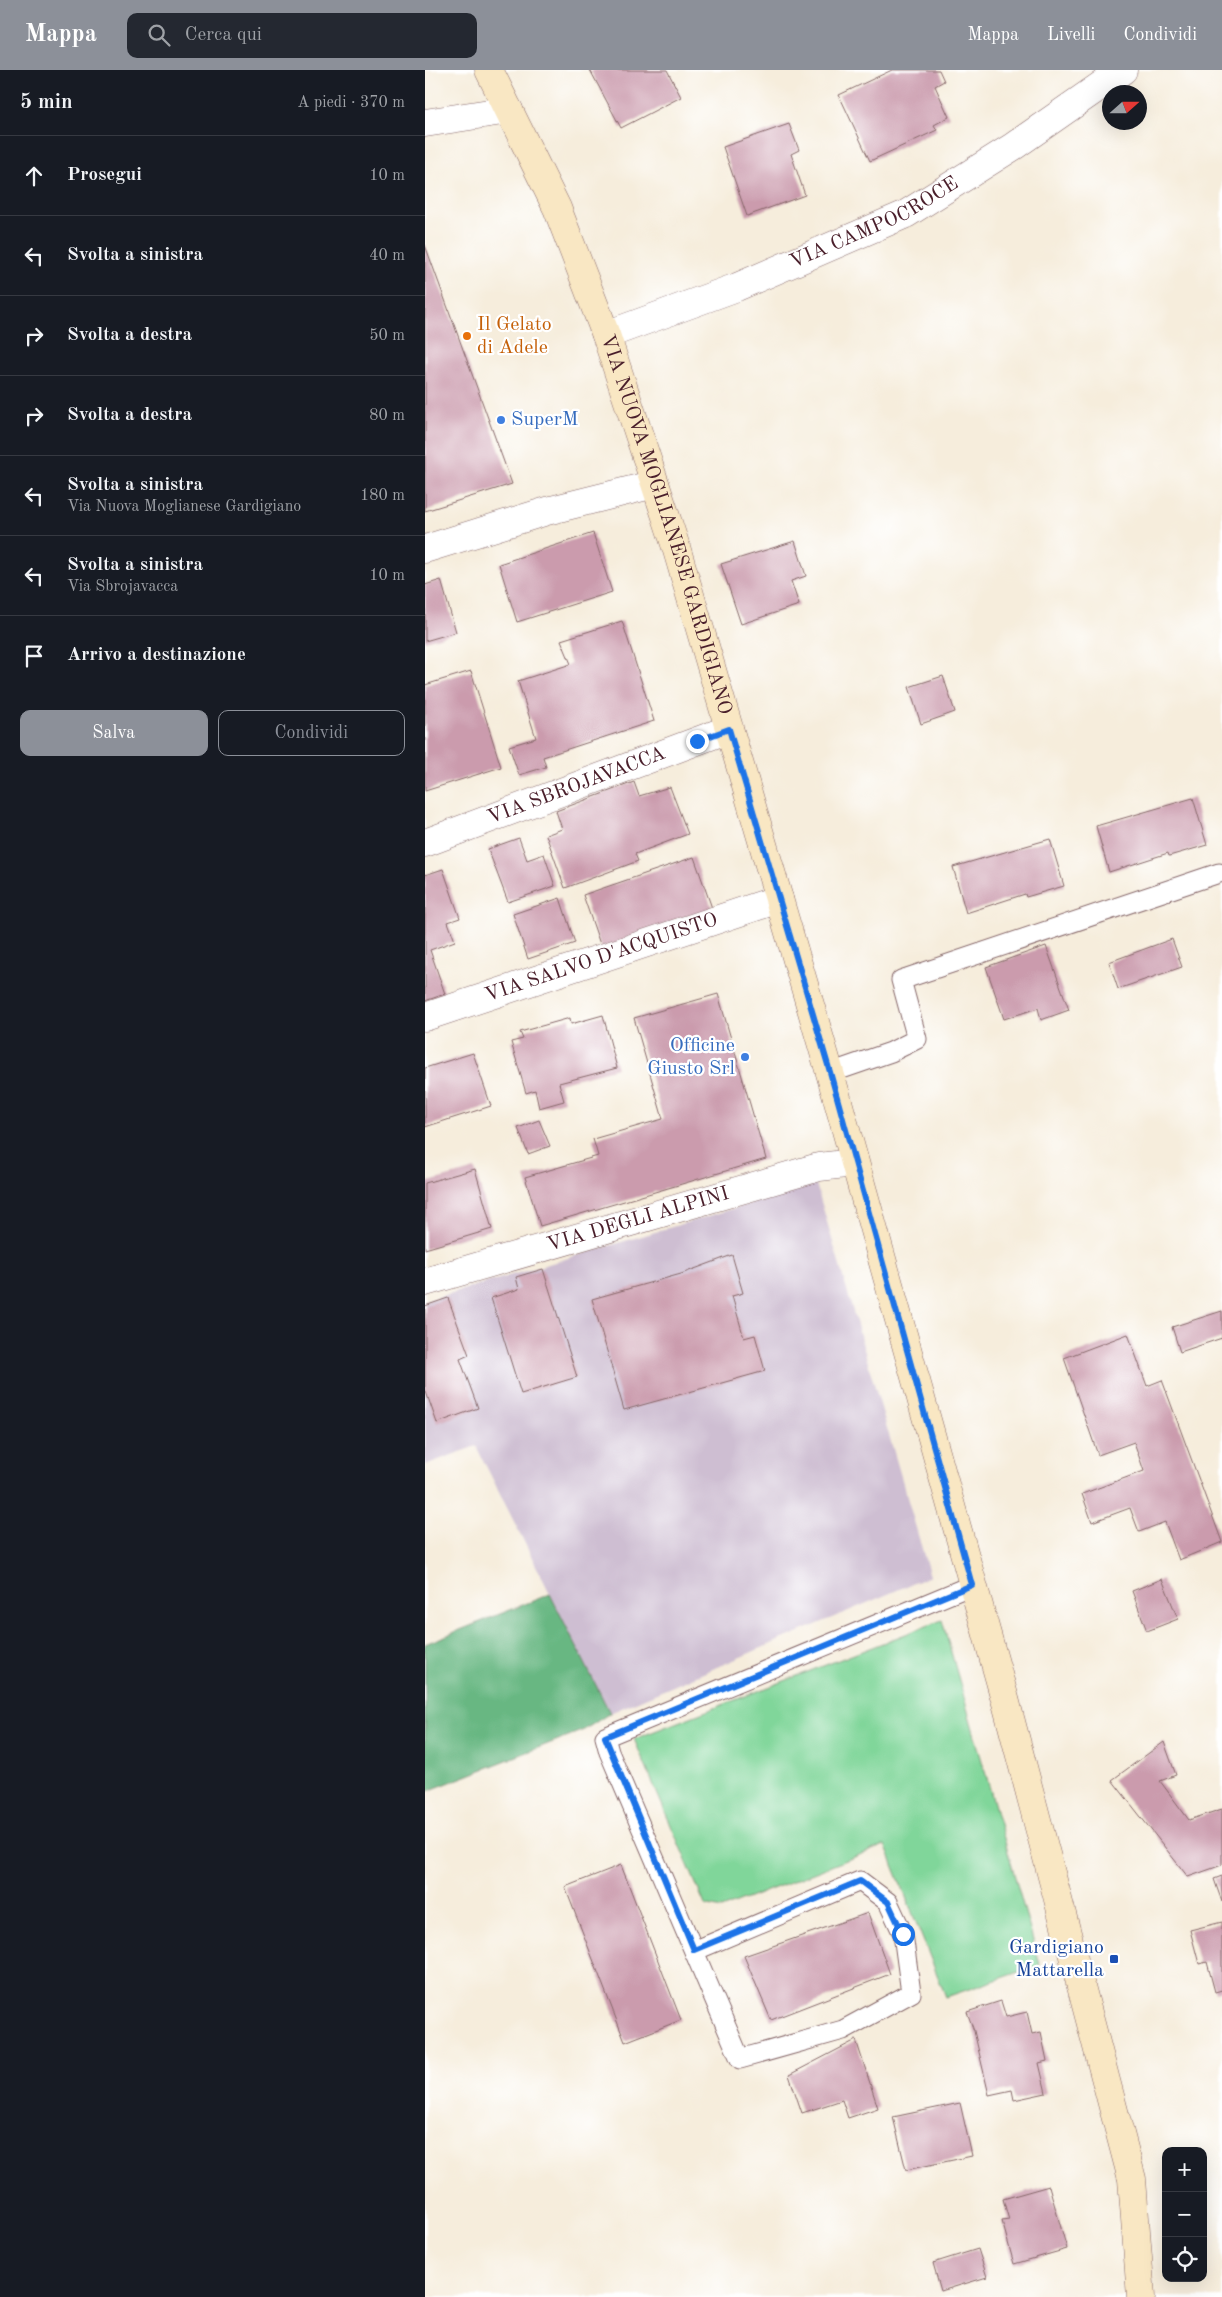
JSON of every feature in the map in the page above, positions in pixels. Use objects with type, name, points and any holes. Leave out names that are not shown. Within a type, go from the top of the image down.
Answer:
[{"type":"main road","name":"VIA NUOVA MOGLIANESE GARDIGIANO","points":[[489,70],[557,208],[606,335],[655,484],[830,1072],[1005,1699],[1132,2178],[1141,2297]]},
{"type":"street","name":"VIA CAMPOCROCE","points":[[606,335],[737,287],[906,214],[1014,146],[1123,70]]},
{"type":"street","points":[[425,122],[509,110]]},
{"type":"street","points":[[425,549],[547,511],[655,484]]},
{"type":"street","name":"VIA SBROJAVACCA","points":[[425,843],[729,729]]},
{"type":"street","name":"VIA SALVO D'ACQUISTO","points":[[425,1017],[779,899]]},
{"type":"street","name":"VIA DEGLI ALPINI","points":[[425,1282],[819,1166],[854,1163]]},
{"type":"lane","points":[[830,1072],[891,1052],[917,1039],[901,980],[1219,873]]},
{"type":"lane","points":[[694,1950],[860,1881],[888,1902],[903,1934],[911,1992],[843,2030],[740,2059],[694,1950],[605,1737],[972,1585]]},
{"type":"shaded area","points":[[816,1184],[930,1576],[610,1713],[476,1446],[425,1465],[425,1301]]},
{"type":"green space","points":[[550,1594],[610,1713],[584,1730],[425,1792],[425,1644]]},
{"type":"green space","points":[[942,1620],[1040,1965],[946,1997],[885,1845],[721,1909],[705,1905],[634,1739]]},
{"type":"building","points":[[590,70],[667,70],[681,97],[621,128]]},
{"type":"building","points":[[892,70],[939,70],[944,81],[935,86],[949,117],[934,125],[937,130],[870,161],[839,95]]},
{"type":"building","points":[[789,124],[799,150],[791,154],[805,195],[747,216],[723,147]]},
{"type":"building","points":[[425,245],[512,484],[425,511]]},
{"type":"building","points":[[593,533],[612,592],[517,622],[499,564]]},
{"type":"building","points":[[795,541],[806,576],[791,581],[799,605],[741,624],[721,564]]},
{"type":"building","points":[[441,580],[456,632],[425,641],[425,585]]},
{"type":"building","points":[[622,621],[654,721],[543,757],[546,767],[519,775],[509,746],[536,738],[518,681],[571,664],[561,640]]},
{"type":"building","points":[[471,671],[501,767],[425,791],[425,685]]},
{"type":"building","points":[[943,676],[955,712],[921,724],[909,687]]},
{"type":"building","points":[[634,782],[639,796],[670,787],[688,834],[635,854],[638,861],[565,888],[546,835],[562,829],[556,811]]},
{"type":"building","points":[[1193,798],[1207,845],[1169,856],[1168,853],[1109,872],[1096,826]]},
{"type":"building","points":[[519,838],[527,860],[544,854],[555,886],[508,902],[488,849]]},
{"type":"building","points":[[1050,839],[1064,886],[1026,897],[1025,894],[966,913],[953,867]]},
{"type":"building","points":[[694,857],[713,911],[602,950],[583,895]]},
{"type":"building","points":[[443,869],[460,918],[448,922],[455,941],[430,950],[445,994],[425,1001],[425,875]]},
{"type":"building","points":[[560,898],[575,943],[528,959],[513,914]]},
{"type":"building","points":[[1172,939],[1182,967],[1118,989],[1109,962]]},
{"type":"building","points":[[1046,946],[1069,1010],[1041,1020],[1038,1008],[1004,1019],[986,967]]},
{"type":"building","points":[[718,994],[766,1159],[540,1226],[525,1177],[598,1156],[593,1139],[663,1119],[634,1018]]},
{"type":"building","points":[[603,1015],[617,1068],[559,1083],[564,1101],[539,1108],[535,1090],[526,1093],[511,1042],[523,1039],[520,1032],[570,1018],[571,1024]]},
{"type":"building","points":[[473,1053],[491,1106],[425,1127],[425,1068]]},
{"type":"building","points":[[539,1120],[550,1146],[528,1154],[518,1128]]},
{"type":"building","points":[[475,1169],[492,1229],[425,1249],[425,1183]]},
{"type":"building","points":[[732,1255],[743,1293],[732,1296],[744,1338],[755,1335],[765,1371],[624,1410],[592,1299],[681,1274]]},
{"type":"building","points":[[543,1269],[577,1377],[521,1394],[491,1298],[519,1289],[516,1277]]},
{"type":"building","points":[[448,1298],[469,1355],[460,1359],[478,1408],[437,1423],[425,1389],[425,1306]]},
{"type":"building","points":[[1222,1311],[1222,1338],[1180,1352],[1172,1327]]},
{"type":"building","points":[[1128,1334],[1147,1386],[1162,1380],[1222,1542],[1179,1560],[1165,1522],[1139,1532],[1130,1508],[1092,1522],[1082,1494],[1144,1471],[1134,1442],[1098,1455],[1064,1358]]},
{"type":"building","points":[[1162,1579],[1178,1619],[1147,1631],[1132,1591]]},
{"type":"building","points":[[1164,1742],[1176,1775],[1160,1781],[1189,1820],[1222,1809],[1222,1865],[1188,1877],[1112,1780]]},
{"type":"building","points":[[621,1865],[681,2020],[625,2042],[565,1887]]},
{"type":"building","points":[[1222,1876],[1222,1902],[1214,1879]]},
{"type":"building","points":[[868,1913],[890,1974],[771,2020],[744,1956]]},
{"type":"building","points":[[1222,1922],[1222,1990],[1215,1992],[1207,1962],[1199,1964],[1190,1930]]},
{"type":"building","points":[[1001,2001],[1006,2017],[1027,2012],[1032,2034],[1041,2032],[1047,2061],[1039,2063],[1046,2093],[1014,2100],[1012,2090],[989,2095],[974,2031],[967,2012]]},
{"type":"building","points":[[856,2040],[878,2108],[848,2118],[842,2100],[802,2113],[789,2075]]},
{"type":"building","points":[[960,2103],[972,2156],[906,2170],[893,2117]]},
{"type":"building","points":[[1049,2186],[1067,2249],[1014,2264],[1002,2221],[1009,2220],[1003,2199]]},
{"type":"building","points":[[978,2249],[987,2277],[941,2291],[933,2263]]},
{"type":"place","name":"Il Gelato di Adele","points":[[467,336]]},
{"type":"place","name":"SuperM","points":[[501,420]]},
{"type":"place","name":"Officine Giusto Srl","points":[[745,1057]]},
{"type":"place","name":"Gardigiano Mattarella","points":[[1114,1959]]},
{"type":"route","points":[[697,741],[729,729],[830,1072],[972,1585],[605,1737],[609,1752],[694,1950],[860,1881],[888,1902],[903,1934]]}]
